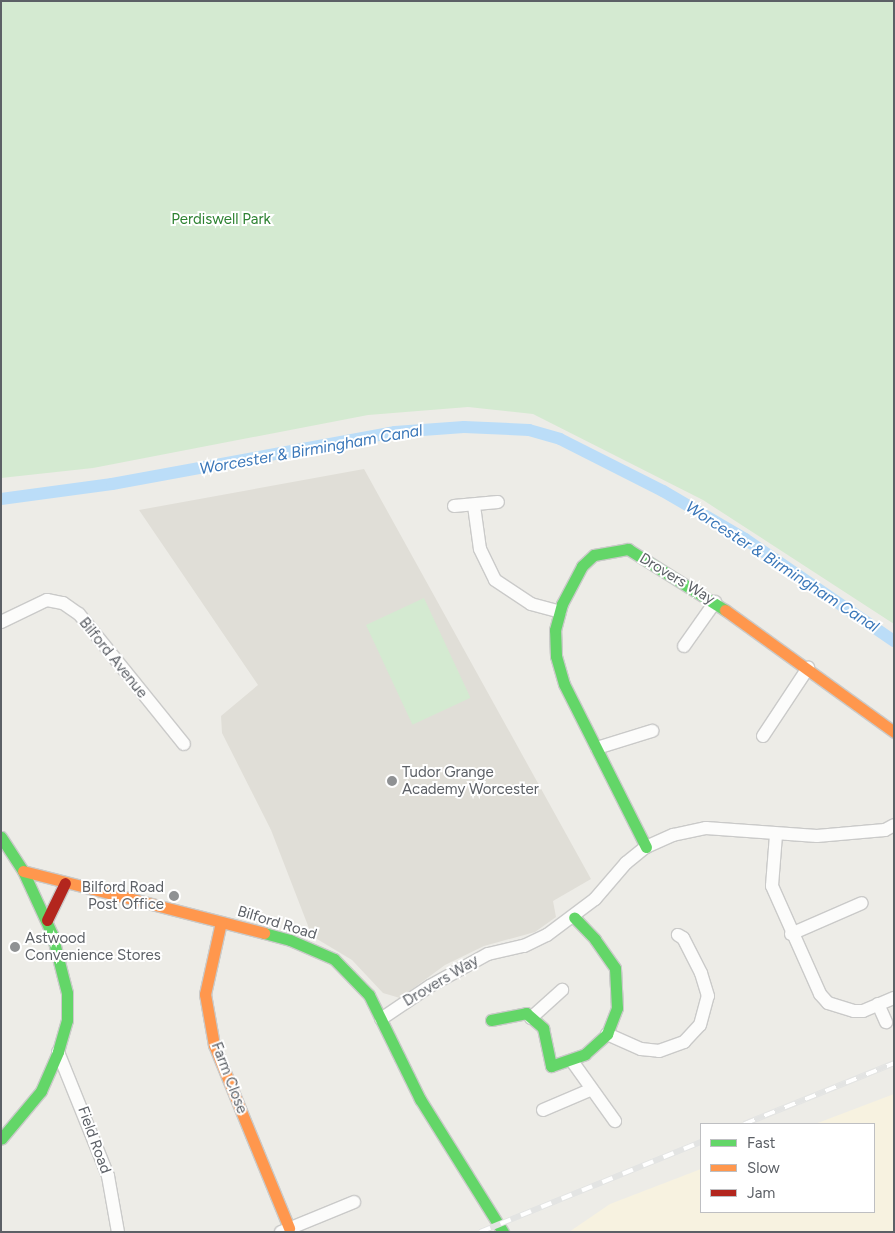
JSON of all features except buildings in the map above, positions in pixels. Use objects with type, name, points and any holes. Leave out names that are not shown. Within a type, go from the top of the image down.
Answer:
[{"type":"street","points":[[454,506],[474,506],[498,502]]},
{"type":"street","points":[[474,506],[480,549],[495,580],[530,604],[560,612]]},
{"type":"street","name":"Drovers Way","points":[[646,846],[558,670],[555,630],[560,612],[582,566],[594,555],[610,550],[628,549],[715,602],[894,732]]},
{"type":"street","name":"Bilford Avenue","points":[[1,622],[47,600],[63,602],[78,614],[184,744]]},
{"type":"street","points":[[684,646],[715,602]]},
{"type":"street","points":[[763,736],[808,668]]},
{"type":"street","points":[[597,748],[652,731]]},
{"type":"street","name":"Drovers Way","points":[[381,1019],[470,963],[488,954],[524,946],[574,917],[646,846],[673,835],[706,828],[776,835],[856,834],[885,830],[894,825]]},
{"type":"street","points":[[776,835],[772,886],[791,934],[820,994],[828,1003],[854,1011],[894,998]]},
{"type":"street","points":[[1,837],[7,859],[23,871],[47,920],[67,993],[67,1020],[58,1052],[41,1091],[1,1139]]},
{"type":"street","name":"Bilford Road","points":[[23,871],[290,940],[334,959],[369,995],[420,1099],[503,1232]]},
{"type":"street","points":[[47,920],[64,883]]},
{"type":"street","points":[[791,934],[862,903]]},
{"type":"street","points":[[491,1020],[526,1013],[543,1028],[551,1066],[572,1061],[594,1048],[607,1034],[617,1008],[617,973],[595,939],[574,917]]},
{"type":"street","name":"Farm Close","points":[[221,922],[205,994],[214,1045],[285,1230],[354,1202]]},
{"type":"street","points":[[607,1034],[641,1049],[659,1051],[684,1042],[700,1025],[706,1012],[708,996],[696,964],[683,938],[678,934]]},
{"type":"street","points":[[531,1018],[562,990]]},
{"type":"street","points":[[878,1004],[886,1022]]},
{"type":"street","name":"Field Road","points":[[58,1052],[108,1176],[118,1232]]},
{"type":"street","points":[[572,1061],[590,1090],[615,1122]]},
{"type":"street","points":[[543,1110],[590,1090]]},
{"type":"shaded area","name":"Tudor Grange Academy Worcester","points":[[364,469],[591,879],[553,901],[556,917],[535,932],[484,946],[445,965],[400,998],[383,993],[352,960],[312,936],[271,830],[222,733],[221,716],[258,685],[139,510]]},
{"type":"shaded area","points":[[894,1094],[894,1232],[569,1232],[610,1204],[700,1169],[700,1213],[875,1213],[875,1123],[818,1123]]},
{"type":"green space","name":"Perdiswell Park","points":[[1,1],[894,1],[894,624],[703,500],[533,414],[468,407],[368,415],[93,468],[1,478]]},
{"type":"green space","points":[[424,598],[470,698],[412,725],[366,625]]},
{"type":"waterway","name":"Worcester & Birmingham Canal","points":[[1,499],[112,484],[395,432],[464,427],[529,430],[560,439],[663,491],[745,539],[894,641]]},
{"type":"railway","points":[[746,1123],[894,1063]]},
{"type":"railway","points":[[480,1232],[700,1142]]},
{"type":"traffic: fast","points":[[646,847],[564,684],[556,656],[555,630],[562,604],[582,566],[594,555],[628,549],[725,610]]},
{"type":"traffic: fast","points":[[1,837],[23,871],[52,934],[67,993],[67,1020],[58,1052],[41,1091],[1,1139]]},
{"type":"traffic: fast","points":[[491,1020],[526,1013],[543,1028],[551,1066],[585,1054],[607,1034],[617,1008],[615,968],[595,939],[574,917]]},
{"type":"traffic: fast","points":[[264,933],[290,940],[334,959],[369,995],[420,1099],[503,1232]]},
{"type":"traffic: slow","points":[[725,610],[894,732]]},
{"type":"traffic: slow","points":[[23,871],[264,933]]},
{"type":"traffic: slow","points":[[221,922],[205,994],[214,1045],[289,1228]]},
{"type":"traffic: jam","points":[[47,920],[65,883]]},
{"type":"place","name":"Tudor Grange Academy Worcester","points":[[392,781]]},
{"type":"place","name":"Bilford Road Post Office","points":[[174,896]]},
{"type":"place","name":"Astwood Convenience Stores","points":[[15,947]]}]
